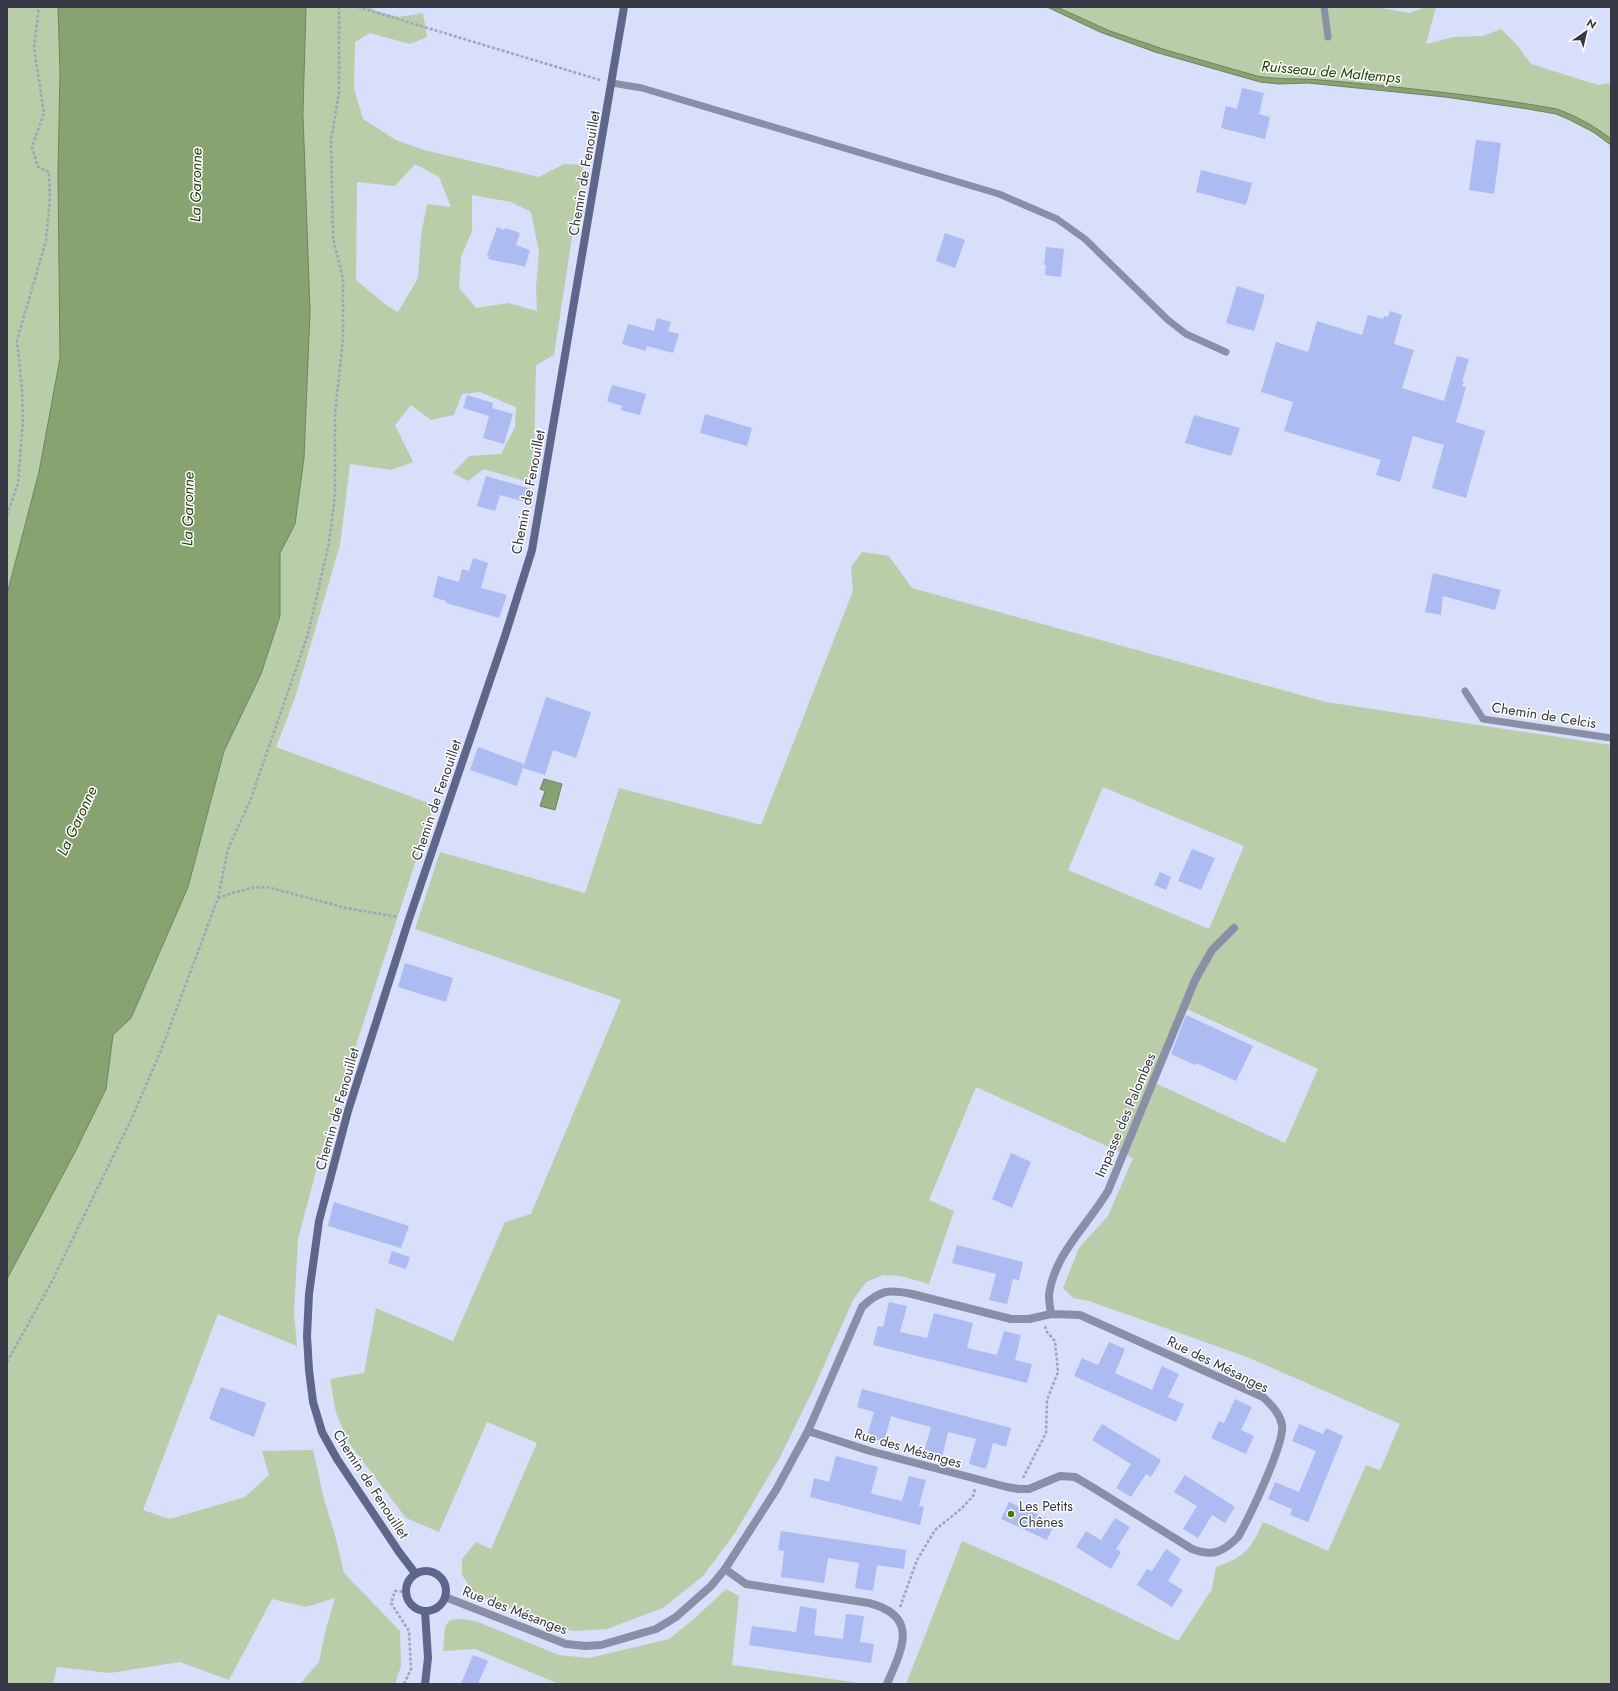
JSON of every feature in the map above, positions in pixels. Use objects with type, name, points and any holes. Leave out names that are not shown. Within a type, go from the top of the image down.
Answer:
[{"type":"street","name":"Chemin de Fenouillet","points":[[415,1573],[399,1552],[338,1459],[322,1432],[313,1402],[307,1336],[309,1294],[318,1221],[348,1111],[408,922],[505,636],[532,550],[624,7]]},
{"type":"street","name":"Impasse des Palombes","points":[[1051,1314],[1049,1296],[1053,1279],[1070,1243],[1098,1207],[1108,1190],[1195,980],[1212,950],[1234,928]]},
{"type":"street","name":"Rue des Mésanges","points":[[445,1597],[566,1644],[586,1646],[601,1645],[656,1629],[676,1617],[711,1586],[725,1569],[776,1490],[808,1431],[862,1307],[872,1297],[883,1291],[896,1290],[1011,1318],[1029,1319],[1051,1314],[1080,1315],[1263,1398],[1276,1409],[1282,1425],[1279,1446],[1246,1524],[1238,1537],[1228,1547],[1217,1552],[1204,1553],[1192,1549],[1075,1477],[1060,1476],[1029,1489],[1019,1489],[976,1480],[870,1451],[808,1431]]},
{"type":"street","points":[[725,1569],[746,1584],[869,1603],[890,1611],[901,1625],[904,1643],[888,1684]]},
{"type":"street","points":[[425,1570],[434,1572],[442,1578],[446,1587],[445,1597],[438,1608],[425,1612],[411,1606],[405,1592],[407,1581],[415,1573],[425,1570]]},
{"type":"street","points":[[425,1612],[428,1658],[425,1684]]},
{"type":"lane","points":[[1324,7],[1328,38]]},
{"type":"lane","points":[[612,83],[642,88],[999,194],[1057,219],[1085,239],[1168,320],[1186,334],[1226,352]]},
{"type":"lane","name":"Chemin de Celcis","points":[[1465,691],[1483,718],[1611,738]]},
{"type":"path","points":[[7,515],[18,483],[23,421],[18,340],[46,241],[50,198],[49,172],[38,167],[32,147],[44,113],[34,48],[38,7]]},
{"type":"path","points":[[7,1362],[50,1285],[130,1122],[162,1048],[218,898],[228,849],[250,801],[308,634],[329,543],[335,495],[335,414],[343,338],[343,279],[333,238],[331,140],[339,93],[339,7]]},
{"type":"path","points":[[358,7],[612,83]]},
{"type":"path","points":[[218,898],[250,888],[267,887],[346,908],[395,916],[408,922]]},
{"type":"path","points":[[1019,1489],[1024,1475],[1046,1433],[1047,1400],[1058,1372],[1055,1341],[1047,1332],[1041,1316]]},
{"type":"path","points":[[895,1616],[902,1604],[917,1560],[935,1530],[962,1508],[973,1496],[976,1480]]},
{"type":"path","points":[[404,1684],[411,1669],[409,1631],[391,1603],[395,1591],[405,1592]]},
{"type":"shaded area","points":[[7,7],[58,7],[60,72],[58,172],[60,358],[39,472],[7,594]]},
{"type":"shaded area","points":[[306,7],[374,7],[373,10],[399,17],[423,13],[427,37],[410,44],[370,33],[355,42],[354,88],[363,119],[396,140],[424,150],[539,177],[564,164],[583,165],[554,355],[536,365],[534,452],[528,482],[484,469],[468,481],[453,473],[469,456],[501,454],[515,427],[516,407],[480,392],[462,394],[454,415],[431,420],[411,405],[395,425],[413,462],[391,470],[350,464],[340,545],[295,698],[276,747],[434,805],[321,1153],[298,1239],[294,1313],[297,1346],[218,1314],[143,1510],[170,1519],[245,1497],[269,1475],[262,1451],[313,1450],[323,1495],[344,1573],[400,1631],[401,1666],[395,1684],[300,1684],[319,1662],[325,1633],[335,1598],[306,1607],[272,1599],[229,1680],[180,1662],[110,1673],[57,1667],[53,1684],[7,1684],[7,1279],[75,1152],[106,1089],[113,1035],[131,1018],[188,887],[224,751],[261,674],[280,616],[280,553],[295,524]],"holes":[[[415,164],[439,177],[451,207],[427,204],[421,236],[418,278],[398,312],[386,305],[356,280],[357,182],[395,186]],[[472,195],[511,202],[531,212],[539,252],[536,287],[537,311],[508,303],[476,308],[459,288],[461,257],[472,231]]]},
{"type":"shaded area","points":[[1057,7],[1375,7],[1410,13],[1425,7],[1436,7],[1426,44],[1454,37],[1483,36],[1501,29],[1517,45],[1531,64],[1598,85],[1611,83],[1611,139],[1572,115],[1557,109],[1439,91],[1321,80],[1270,79],[1257,76],[1166,50],[1110,31]]},
{"type":"shaded area","points":[[862,552],[889,556],[912,588],[1326,702],[1611,745],[1611,1684],[906,1684],[962,1541],[1053,1581],[1178,1641],[1212,1589],[1216,1567],[1234,1560],[1246,1551],[1255,1539],[1263,1522],[1328,1551],[1366,1465],[1380,1470],[1400,1424],[1247,1357],[1089,1301],[1073,1298],[1063,1288],[1079,1248],[1108,1216],[1133,1158],[976,1087],[929,1200],[954,1211],[929,1284],[900,1276],[883,1275],[866,1282],[853,1300],[814,1388],[779,1459],[735,1533],[703,1576],[663,1608],[607,1629],[573,1631],[545,1623],[475,1594],[462,1575],[462,1559],[476,1542],[491,1549],[537,1443],[487,1422],[439,1532],[406,1518],[349,1443],[336,1413],[330,1379],[364,1373],[376,1308],[453,1341],[505,1222],[531,1214],[621,1000],[415,929],[440,852],[585,893],[619,788],[761,825],[853,591],[851,567]],"holes":[[[1103,787],[1244,846],[1209,929],[1068,870]],[[1187,1009],[1318,1069],[1285,1143],[1155,1083]]]},
{"type":"shaded area","points":[[726,1589],[739,1596],[732,1665],[866,1684],[559,1684],[475,1649],[443,1651],[445,1627],[450,1620],[463,1619],[478,1622],[559,1655],[589,1658],[669,1639],[694,1619]]},
{"type":"water","name":"La Garonne","points":[[58,7],[306,7],[303,114],[310,311],[304,458],[295,524],[280,553],[280,616],[261,674],[224,751],[188,887],[131,1018],[113,1035],[106,1089],[75,1152],[7,1279],[7,594],[39,472],[60,358],[58,172],[60,72]]},
{"type":"water","points":[[1047,7],[1057,7],[1110,31],[1166,50],[1257,76],[1321,80],[1410,89],[1557,109],[1578,118],[1598,130],[1611,139],[1611,145],[1593,132],[1556,114],[1445,97],[1308,83],[1279,84],[1260,82],[1155,52],[1100,32]]},
{"type":"water","points":[[544,779],[562,784],[555,810],[540,806],[545,791],[540,789]]},
{"type":"building","points":[[1242,88],[1264,93],[1259,114],[1270,117],[1265,139],[1221,128],[1226,106],[1237,109]]},
{"type":"building","points":[[1476,140],[1501,143],[1494,194],[1469,190]]},
{"type":"building","points":[[1201,170],[1252,183],[1246,205],[1196,192]]},
{"type":"building","points":[[497,227],[520,233],[516,245],[530,250],[525,267],[488,259],[489,256],[487,255]]},
{"type":"building","points":[[945,233],[965,240],[955,268],[936,261]]},
{"type":"building","points":[[1046,247],[1064,249],[1061,277],[1045,275],[1046,265],[1044,265]]},
{"type":"building","points":[[1237,286],[1265,295],[1254,331],[1226,323]]},
{"type":"building","points":[[1390,311],[1402,315],[1394,344],[1414,350],[1402,388],[1444,401],[1457,356],[1469,359],[1462,382],[1464,382],[1462,386],[1466,387],[1456,422],[1485,431],[1466,498],[1432,488],[1444,445],[1413,436],[1400,482],[1376,475],[1381,460],[1284,431],[1293,402],[1261,392],[1276,342],[1308,352],[1317,321],[1362,335],[1368,315],[1383,319],[1384,316],[1388,317]]},
{"type":"building","points":[[657,318],[671,322],[668,331],[679,334],[673,353],[647,346],[646,351],[622,344],[628,324],[654,331]]},
{"type":"building","points":[[612,385],[646,394],[640,415],[621,410],[622,406],[607,401]]},
{"type":"building","points":[[467,395],[493,403],[492,408],[513,414],[504,444],[483,438],[489,416],[463,408]]},
{"type":"building","points":[[705,414],[752,428],[747,446],[700,433]]},
{"type":"building","points":[[1194,415],[1240,428],[1231,456],[1185,443]]},
{"type":"building","points":[[486,476],[531,489],[528,503],[500,495],[495,511],[477,506]]},
{"type":"building","points":[[473,558],[488,563],[481,588],[507,595],[499,618],[446,603],[446,601],[433,597],[438,576],[459,582],[462,569],[469,571]]},
{"type":"building","points":[[1433,573],[1501,590],[1495,610],[1443,596],[1441,615],[1425,612]]},
{"type":"building","points":[[546,697],[591,712],[576,758],[553,750],[545,775],[523,768]]},
{"type":"building","points":[[478,747],[524,764],[517,786],[470,770]]},
{"type":"building","points":[[1192,849],[1215,858],[1201,890],[1178,881]]},
{"type":"building","points":[[1160,872],[1171,877],[1166,890],[1154,885]]},
{"type":"building","points":[[405,963],[453,978],[446,1002],[398,987]]},
{"type":"building","points":[[1186,1015],[1253,1046],[1236,1081],[1196,1063],[1195,1065],[1171,1054]]},
{"type":"building","points":[[1011,1153],[1031,1162],[1012,1208],[992,1199]]},
{"type":"building","points":[[334,1202],[409,1226],[401,1248],[328,1226]]},
{"type":"building","points":[[957,1245],[1023,1262],[1019,1280],[1013,1279],[1007,1304],[989,1300],[996,1274],[952,1263]]},
{"type":"building","points":[[392,1251],[410,1257],[406,1269],[388,1263]]},
{"type":"building","points":[[889,1302],[907,1306],[900,1332],[927,1338],[934,1313],[973,1323],[967,1348],[997,1355],[1004,1331],[1021,1335],[1015,1360],[1032,1364],[1027,1383],[873,1345],[878,1326],[883,1327]]},
{"type":"building","points":[[1109,1342],[1125,1349],[1115,1373],[1152,1390],[1162,1366],[1179,1374],[1168,1397],[1184,1404],[1176,1422],[1074,1376],[1082,1358],[1098,1365]]},
{"type":"building","points":[[221,1387],[266,1403],[254,1437],[209,1419]]},
{"type":"building","points":[[862,1389],[1011,1428],[1006,1447],[993,1443],[986,1469],[969,1464],[976,1439],[948,1432],[942,1457],[924,1452],[931,1427],[891,1416],[884,1442],[867,1437],[874,1412],[857,1407]]},
{"type":"building","points":[[1235,1399],[1252,1407],[1241,1430],[1254,1436],[1246,1454],[1211,1438],[1219,1421],[1224,1423]]},
{"type":"building","points":[[1102,1424],[1161,1460],[1151,1477],[1146,1474],[1131,1497],[1116,1488],[1131,1464],[1092,1440]]},
{"type":"building","points":[[1299,1424],[1323,1434],[1326,1428],[1343,1436],[1308,1522],[1290,1515],[1292,1509],[1268,1499],[1275,1482],[1299,1492],[1316,1451],[1292,1441]]},
{"type":"building","points":[[836,1456],[878,1467],[871,1493],[877,1495],[902,1501],[909,1476],[926,1480],[919,1506],[924,1507],[920,1525],[810,1497],[814,1478],[829,1482]]},
{"type":"building","points":[[1185,1475],[1235,1507],[1225,1523],[1212,1515],[1198,1538],[1183,1529],[1197,1506],[1174,1492]]},
{"type":"building","points":[[1009,1502],[1055,1522],[1047,1540],[1001,1519]]},
{"type":"building","points":[[1115,1518],[1130,1527],[1116,1549],[1121,1552],[1111,1569],[1076,1547],[1086,1531],[1101,1540]]},
{"type":"building","points":[[781,1531],[906,1550],[904,1569],[877,1565],[873,1591],[855,1588],[859,1563],[828,1558],[824,1583],[781,1577],[784,1551],[778,1550]]},
{"type":"building","points":[[1166,1549],[1181,1559],[1168,1581],[1183,1590],[1172,1607],[1137,1585],[1147,1569],[1152,1571]]},
{"type":"building","points":[[800,1606],[817,1609],[814,1635],[843,1639],[846,1614],[864,1616],[860,1642],[874,1644],[871,1663],[749,1645],[752,1626],[796,1632]]},
{"type":"building","points":[[473,1655],[488,1661],[478,1684],[461,1684]]},
{"type":"place","name":"Les Petits Chênes","points":[[1011,1514]]},
{"type":"water label","name":"Ruisseau de Maltemps","points":[[1331,72]]}]
